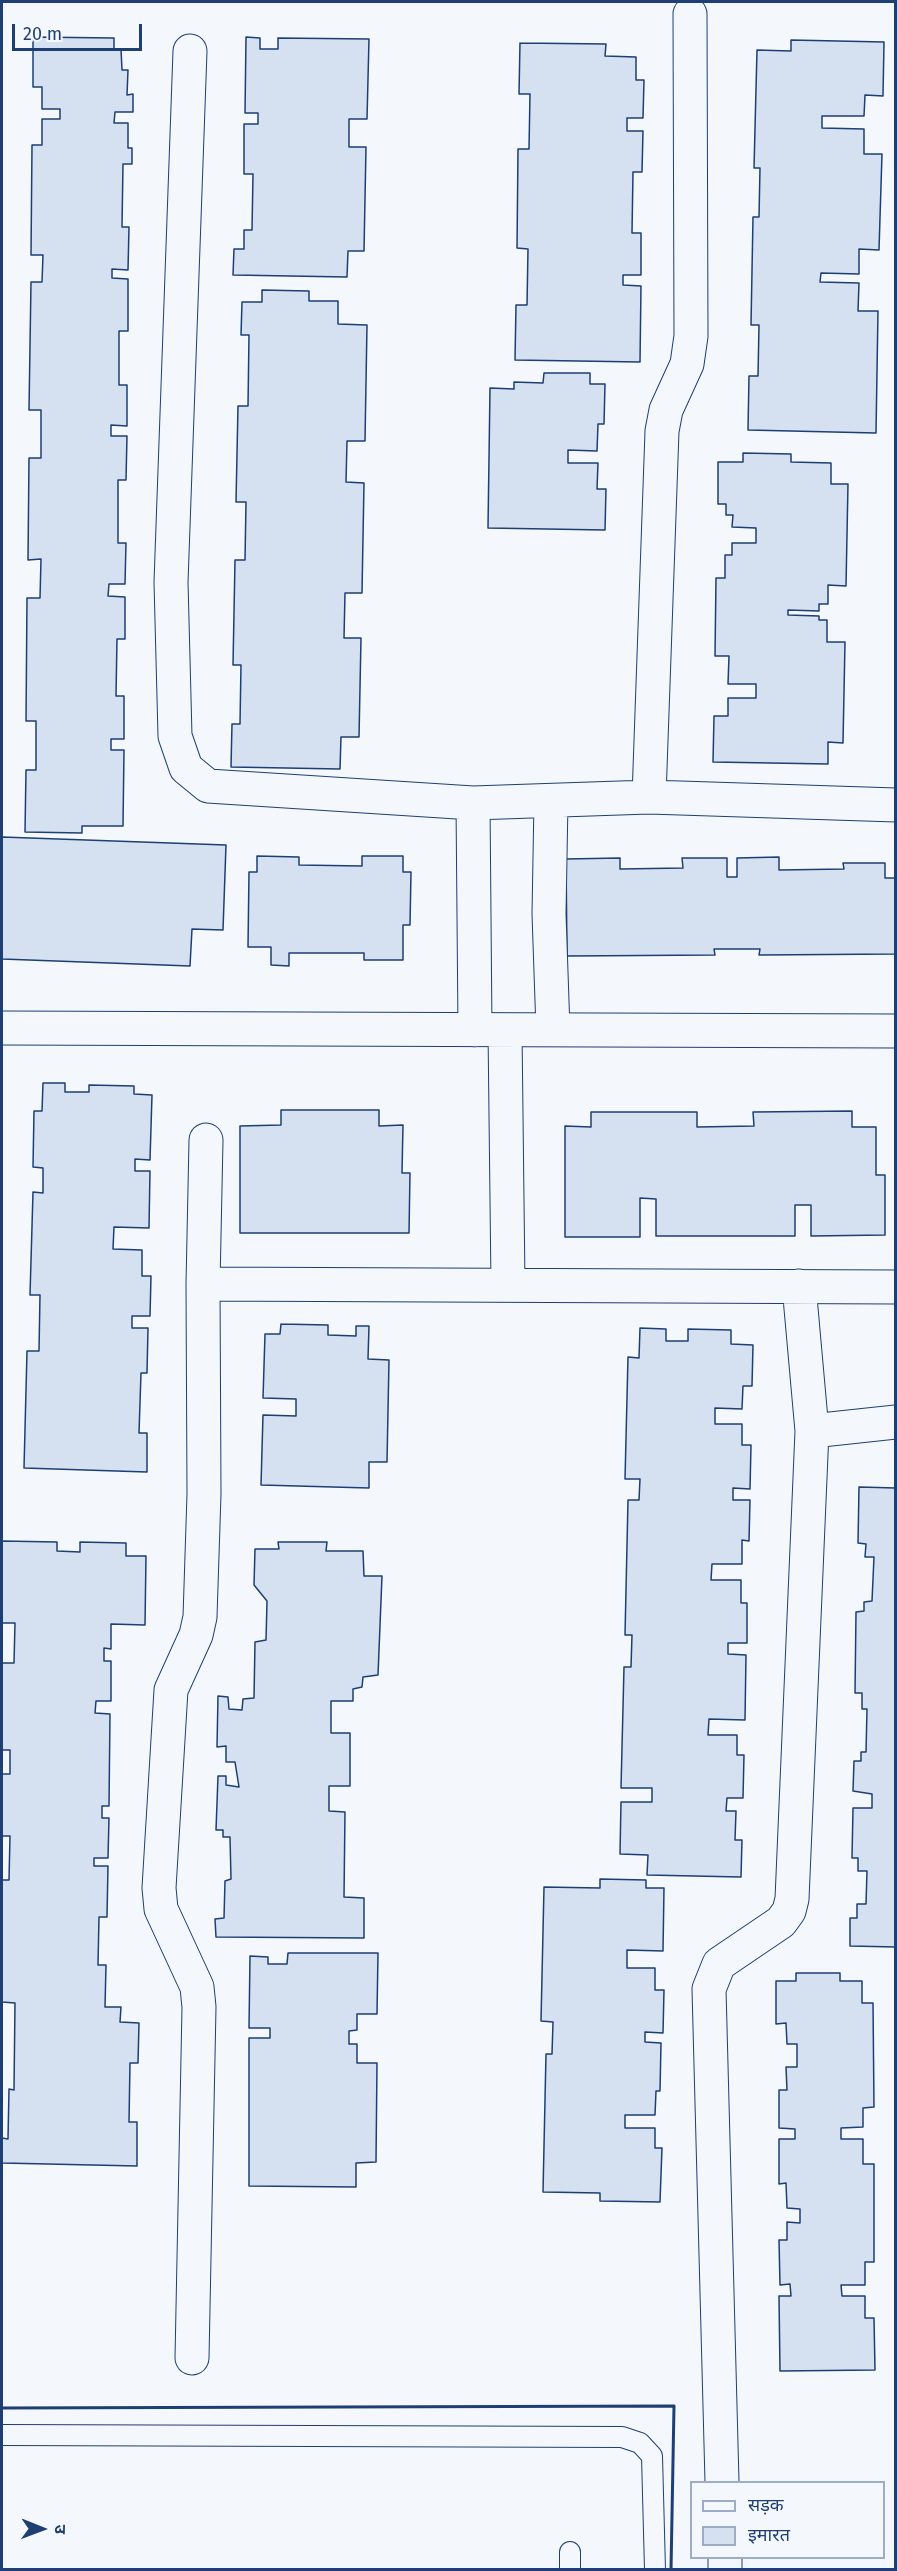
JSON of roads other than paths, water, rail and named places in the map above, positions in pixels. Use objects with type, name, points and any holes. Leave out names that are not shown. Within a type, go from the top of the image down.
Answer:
[{"type":"street","points":[[649,797],[662,431],[666,410],[687,364],[691,336],[690,14]]},
{"type":"street","points":[[190,51],[171,582],[175,736],[186,768],[208,786],[473,803],[649,797],[896,804]]},
{"type":"street","points":[[551,801],[549,914],[553,1030]]},
{"type":"street","points":[[473,803],[508,1285]]},
{"type":"street","points":[[2,1028],[896,1031]]},
{"type":"street","points":[[192,2358],[199,2007],[197,1987],[161,1909],[159,1888],[171,1690],[196,1635],[200,1617],[204,1494],[202,1284],[206,1140]]},
{"type":"street","points":[[202,1284],[896,1287]]},
{"type":"street","points":[[722,2481],[709,1989],[719,1964],[781,1922],[789,1911],[792,1899],[812,1431],[799,1286]]},
{"type":"street","points":[[812,1431],[896,1422]]},
{"type":"lane","points":[[2,2435],[622,2437],[640,2444],[652,2456],[655,2570]]}]
